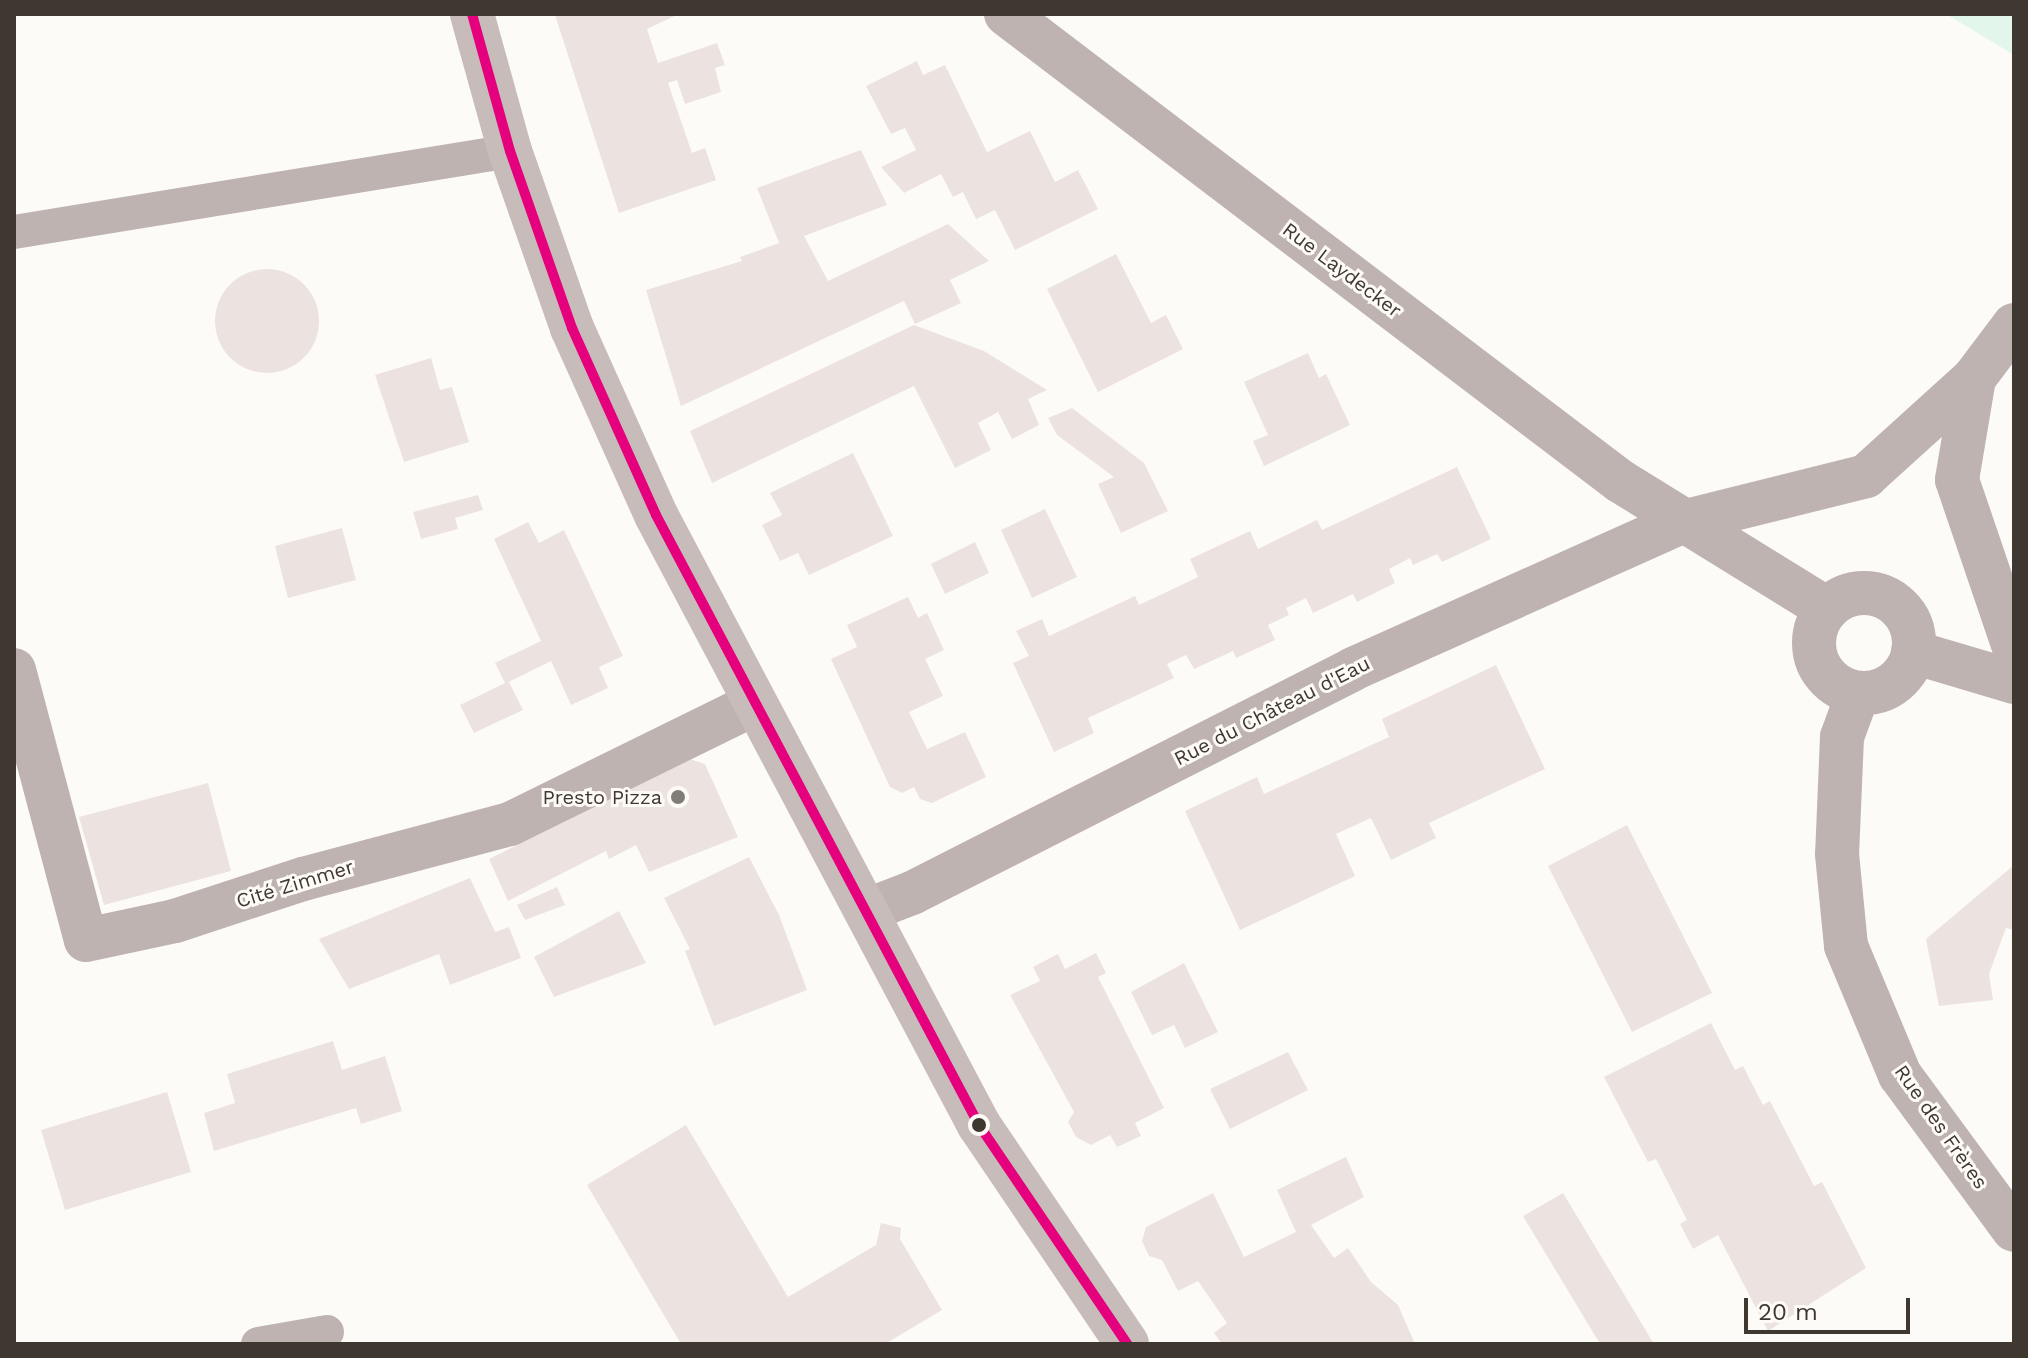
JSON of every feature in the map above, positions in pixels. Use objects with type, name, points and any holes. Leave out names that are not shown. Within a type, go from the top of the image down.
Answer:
[{"type":"main road","points":[[472,14],[510,151],[572,328],[656,515],[754,704],[868,910],[979,1125],[1127,1344]]},
{"type":"street","name":"Rue Laydecker","points":[[1006,14],[1682,522],[1827,609]]},
{"type":"street","points":[[1682,522],[1866,476],[1974,378],[2014,325]]},
{"type":"street","points":[[1974,378],[1957,480],[2014,647]]},
{"type":"street","name":"Rue du Château d'Eau","points":[[868,910],[912,893],[1353,669],[1682,522]]},
{"type":"street","points":[[1855,594],[1886,598],[1909,621],[1913,652],[1909,666],[1889,687],[1858,693],[1831,680],[1820,668],[1814,637],[1827,609],[1855,594]]},
{"type":"street","points":[[1913,652],[2014,682]]},
{"type":"street","name":"Cité Zimmer","points":[[14,670],[86,940],[175,921],[303,879],[510,824],[754,704]]},
{"type":"street","name":"Rue des Frères","points":[[1858,693],[1842,737],[1837,854],[1846,946],[1900,1075],[2014,1230]]},
{"type":"lane","points":[[14,232],[510,151]]},
{"type":"lane","points":[[258,1344],[327,1332]]},
{"type":"green space","points":[[1946,14],[2014,14],[2014,55]]},
{"type":"building","points":[[679,14],[647,29],[658,63],[717,43],[725,65],[715,68],[721,92],[685,104],[677,80],[668,83],[692,153],[705,148],[716,180],[619,213],[555,15]]},
{"type":"building","points":[[917,61],[923,75],[945,65],[987,152],[1030,131],[1055,182],[1078,170],[1098,209],[1015,250],[995,210],[976,219],[963,192],[953,197],[941,174],[904,193],[881,167],[916,150],[905,128],[891,134],[866,86]]},
{"type":"building","points":[[861,150],[887,205],[804,236],[828,281],[948,224],[989,261],[950,280],[961,303],[915,324],[904,301],[681,406],[646,290],[742,261],[740,257],[779,243],[757,188]]},
{"type":"building","points":[[1116,254],[1151,323],[1166,315],[1183,349],[1098,392],[1047,289]]},
{"type":"building","points":[[267,269],[287,273],[304,284],[315,301],[319,321],[315,341],[304,358],[287,369],[267,373],[247,369],[230,358],[219,341],[215,321],[219,301],[230,284],[247,273]]},
{"type":"building","points":[[914,325],[984,351],[1047,390],[1028,399],[1039,425],[1012,439],[998,412],[978,423],[991,450],[955,468],[914,386],[712,483],[690,431]]},
{"type":"building","points":[[1308,353],[1319,378],[1326,374],[1350,425],[1264,466],[1253,441],[1268,435],[1244,382]]},
{"type":"building","points":[[431,358],[440,390],[452,387],[469,442],[404,462],[375,375]]},
{"type":"building","points":[[1072,408],[1144,463],[1168,511],[1121,533],[1098,484],[1114,477],[1057,435],[1048,418]]},
{"type":"building","points":[[853,453],[893,536],[809,575],[798,553],[780,561],[762,525],[782,515],[770,493]]},
{"type":"building","points":[[1457,467],[1491,539],[1442,562],[1437,554],[1413,565],[1410,558],[1389,569],[1395,583],[1357,602],[1353,594],[1313,613],[1306,598],[1286,608],[1289,615],[1268,625],[1275,640],[1236,658],[1233,651],[1194,669],[1186,655],[1167,664],[1174,678],[1088,718],[1094,733],[1054,752],[1013,663],[1029,656],[1016,631],[1042,619],[1049,636],[1135,596],[1139,605],[1198,577],[1190,559],[1250,531],[1258,549],[1317,520],[1322,530]]},
{"type":"building","points":[[478,495],[483,510],[455,518],[458,529],[421,539],[413,512]]},
{"type":"building","points":[[1045,509],[1077,577],[1032,598],[1001,530]]},
{"type":"building","points":[[528,522],[539,543],[564,530],[623,656],[599,667],[608,688],[571,705],[551,661],[509,682],[523,710],[474,733],[460,705],[505,683],[495,663],[541,641],[494,539]]},
{"type":"building","points":[[342,528],[356,580],[288,598],[275,546]]},
{"type":"building","points":[[975,542],[989,573],[945,594],[931,564]]},
{"type":"building","points":[[908,597],[918,618],[927,613],[944,650],[925,659],[943,696],[909,712],[927,749],[965,732],[986,777],[932,803],[920,799],[914,787],[902,793],[890,787],[831,659],[857,647],[847,625]]},
{"type":"building","points":[[1496,665],[1545,769],[1429,823],[1436,838],[1391,860],[1371,818],[1336,834],[1355,876],[1240,930],[1185,811],[1257,777],[1264,794],[1389,737],[1382,719]]},
{"type":"building","points":[[690,759],[705,764],[738,837],[649,872],[636,845],[609,859],[606,851],[508,901],[489,859]]},
{"type":"building","points":[[208,783],[231,871],[104,905],[79,817]]},
{"type":"building","points":[[1627,825],[1712,993],[1632,1032],[1548,866]]},
{"type":"building","points":[[749,857],[779,915],[807,990],[714,1026],[685,951],[690,949],[664,898]]},
{"type":"building","points":[[2014,865],[2014,930],[2006,928],[1989,974],[1993,1000],[1939,1006],[1926,939]]},
{"type":"building","points":[[470,878],[495,932],[509,927],[521,958],[450,985],[439,954],[349,989],[319,939]]},
{"type":"building","points":[[557,887],[565,905],[525,920],[517,905]]},
{"type":"building","points":[[619,911],[646,963],[554,997],[534,957]]},
{"type":"building","points":[[1096,953],[1106,973],[1098,977],[1164,1108],[1135,1123],[1141,1136],[1117,1147],[1110,1135],[1091,1145],[1076,1137],[1068,1122],[1074,1112],[1010,995],[1040,981],[1033,967],[1058,954],[1065,969]]},
{"type":"building","points":[[1184,963],[1218,1032],[1185,1048],[1174,1025],[1152,1035],[1131,992]]},
{"type":"building","points":[[1711,1023],[1735,1070],[1743,1066],[1763,1105],[1770,1101],[1814,1186],[1822,1182],[1866,1268],[1768,1331],[1718,1235],[1693,1249],[1680,1224],[1687,1220],[1656,1159],[1648,1162],[1604,1077]]},
{"type":"building","points":[[333,1041],[342,1070],[385,1056],[402,1111],[361,1124],[356,1108],[214,1151],[204,1113],[235,1103],[227,1074]]},
{"type":"building","points":[[1288,1052],[1308,1090],[1230,1129],[1210,1089]]},
{"type":"building","points":[[167,1092],[191,1172],[65,1210],[41,1130]]},
{"type":"building","points":[[686,1125],[788,1297],[876,1245],[881,1223],[901,1228],[900,1239],[942,1310],[885,1344],[681,1344],[587,1185]]},
{"type":"building","points":[[1346,1157],[1364,1197],[1311,1225],[1334,1258],[1348,1248],[1371,1282],[1398,1305],[1415,1344],[1222,1344],[1214,1333],[1227,1323],[1198,1281],[1178,1291],[1162,1260],[1149,1256],[1142,1241],[1146,1227],[1213,1193],[1244,1257],[1296,1232],[1277,1190]]},
{"type":"building","points":[[1563,1193],[1654,1344],[1600,1344],[1523,1216]]},
{"type":"transit line","points":[[472,14],[510,151],[572,328],[656,515],[979,1125],[1127,1344]]},
{"type":"place","name":"Presto Pizza","points":[[678,797]]}]
